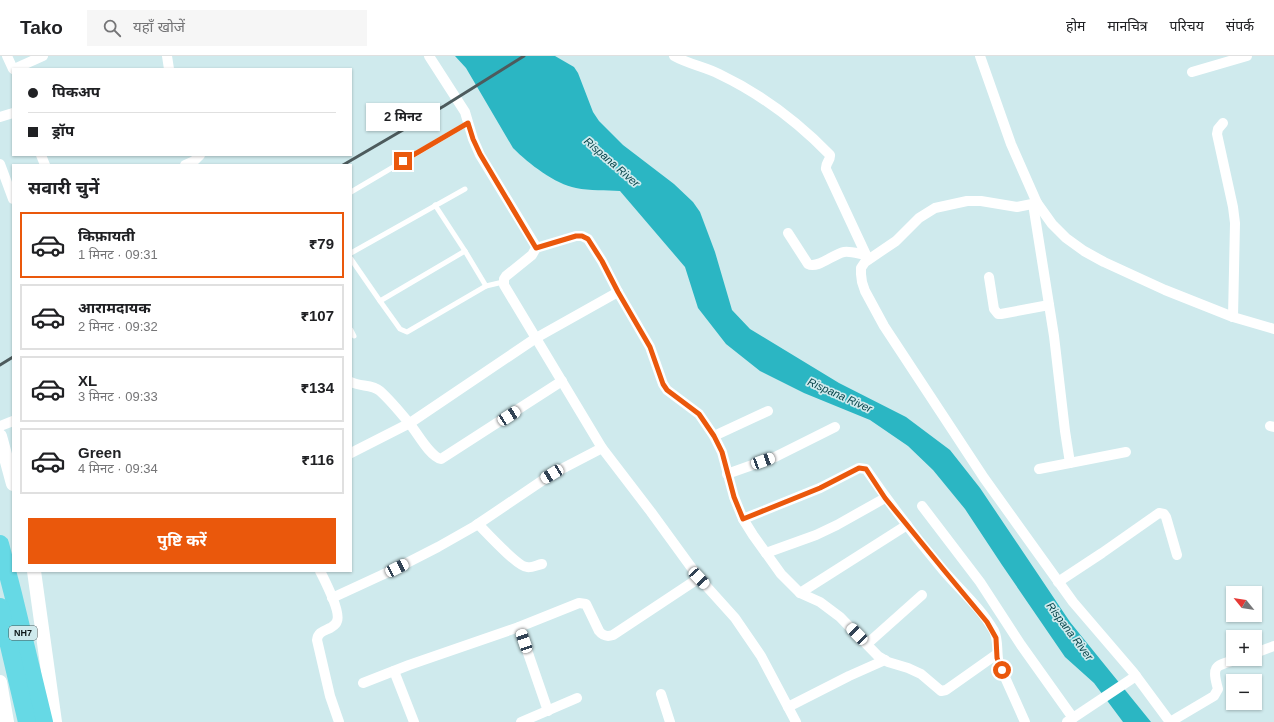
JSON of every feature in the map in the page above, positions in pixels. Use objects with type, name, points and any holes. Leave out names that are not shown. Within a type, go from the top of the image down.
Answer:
[{"type":"highway","name":"NH7","points":[[0,544],[44,722]]},
{"type":"highway","name":"NH7","points":[[0,607],[27,722]]},
{"type":"street","points":[[7,56],[12,68]]},
{"type":"street","points":[[17,68],[43,56]]},
{"type":"street","points":[[167,56],[169,68]]},
{"type":"street","points":[[429,56],[465,112],[473,139],[480,154],[536,248]]},
{"type":"street","points":[[674,56],[718,73],[754,92],[768,101],[825,150],[830,157],[826,163],[826,169],[867,257]]},
{"type":"street","points":[[980,56],[1011,144],[1035,204],[1070,463]]},
{"type":"street","points":[[1192,72],[1247,56]]},
{"type":"street","points":[[0,117],[12,112]]},
{"type":"street","points":[[1223,123],[1218,129],[1217,134],[1233,207],[1233,317]]},
{"type":"street","points":[[187,164],[194,161],[199,156]]},
{"type":"street","points":[[0,164],[12,196]]},
{"type":"street","points":[[1035,204],[1017,207],[981,201],[967,201],[935,208],[918,218],[896,241],[867,257],[861,274],[865,291],[884,326],[984,478],[1073,602],[1136,676],[1170,722],[1214,696],[1218,689],[1214,676],[1216,669],[1226,663]]},
{"type":"street","points":[[1035,204],[1066,238],[1084,251],[1118,269],[1233,317],[1274,329]]},
{"type":"street","points":[[788,233],[810,265],[817,265],[834,255],[843,252],[867,257]]},
{"type":"street","points":[[796,722],[761,656],[735,618],[699,578],[602,448],[506,288],[503,282],[506,276],[532,255],[536,248],[576,236],[588,239],[650,347],[663,384],[667,390],[699,414],[714,436],[722,452],[734,497],[743,519],[781,574],[800,593],[820,602],[834,612],[884,660],[915,671],[931,681],[939,690],[943,691],[996,654]]},
{"type":"street","points":[[988,277],[994,309],[998,314],[1049,305]]},
{"type":"street","points":[[352,452],[410,423],[536,338],[618,292]]},
{"type":"street","points":[[352,382],[360,386],[372,387],[379,390],[410,423],[432,454],[440,459],[562,381]]},
{"type":"street","points":[[714,436],[768,411]]},
{"type":"street","points":[[0,426],[12,421]]},
{"type":"street","points":[[728,474],[775,457],[835,428]]},
{"type":"street","points":[[0,436],[12,480]]},
{"type":"street","points":[[332,598],[438,547],[478,524],[539,482],[602,448]]},
{"type":"street","points":[[1039,469],[1126,452]]},
{"type":"street","points":[[743,519],[820,488],[861,467],[866,469],[885,498],[987,622],[996,638],[996,654],[999,664],[1025,722]]},
{"type":"street","points":[[766,553],[816,535],[885,498]]},
{"type":"street","points":[[922,506],[980,582],[1070,720],[1136,676]]},
{"type":"street","points":[[1058,582],[1158,513],[1164,514],[1166,517],[1176,555]]},
{"type":"street","points":[[478,524],[522,566],[527,567],[542,564]]},
{"type":"street","points":[[800,593],[907,525]]},
{"type":"street","points":[[34,572],[55,722]]},
{"type":"street","points":[[320,572],[338,614],[337,622],[319,634],[318,642],[330,696],[338,722]]},
{"type":"street","points":[[363,682],[519,627],[575,604],[586,604],[601,634],[608,637],[699,578]]},
{"type":"street","points":[[866,644],[922,595]]},
{"type":"street","points":[[519,627],[548,711]]},
{"type":"street","points":[[1262,650],[1274,646]]},
{"type":"street","points":[[788,707],[884,660]]},
{"type":"street","points":[[394,671],[414,722]]},
{"type":"street","points":[[0,682],[7,722]]},
{"type":"street","points":[[661,694],[670,722]]},
{"type":"street","points":[[524,721],[577,698]]},
{"type":"street","points":[[1082,713],[1087,722]]},
{"type":"lane","points":[[352,191],[468,123]]},
{"type":"lane","points":[[352,252],[465,189]]},
{"type":"lane","points":[[435,205],[466,251],[486,286]]},
{"type":"lane","points":[[380,301],[466,251]]},
{"type":"lane","points":[[352,260],[400,329],[407,332],[486,286],[503,282]]},
{"type":"lane","points":[[352,332],[354,336]]},
{"type":"water","name":"Rispana River","points":[[455,56],[555,56],[574,67],[578,73],[593,112],[599,121],[623,145],[674,184],[693,202],[700,212],[715,252],[732,310],[750,329],[839,383],[906,417],[950,450],[980,488],[1070,622],[1151,722],[1123,722],[1094,683],[1065,657],[965,509],[933,470],[908,446],[870,420],[804,393],[760,371],[726,344],[698,308],[685,267],[620,191],[587,190],[568,186],[551,178],[527,160],[513,148],[466,68]]},
{"type":"railway","points":[[345,164],[444,106],[524,56]]},
{"type":"railway","points":[[0,365],[12,358]]},
{"type":"route","points":[[403,161],[468,123],[480,154],[536,248],[576,236],[582,236],[588,239],[650,347],[663,384],[671,394],[699,414],[718,443],[722,452],[734,497],[743,519],[820,488],[861,467],[866,469],[885,498],[981,613],[994,632],[997,645],[996,654],[1002,670]]}]
